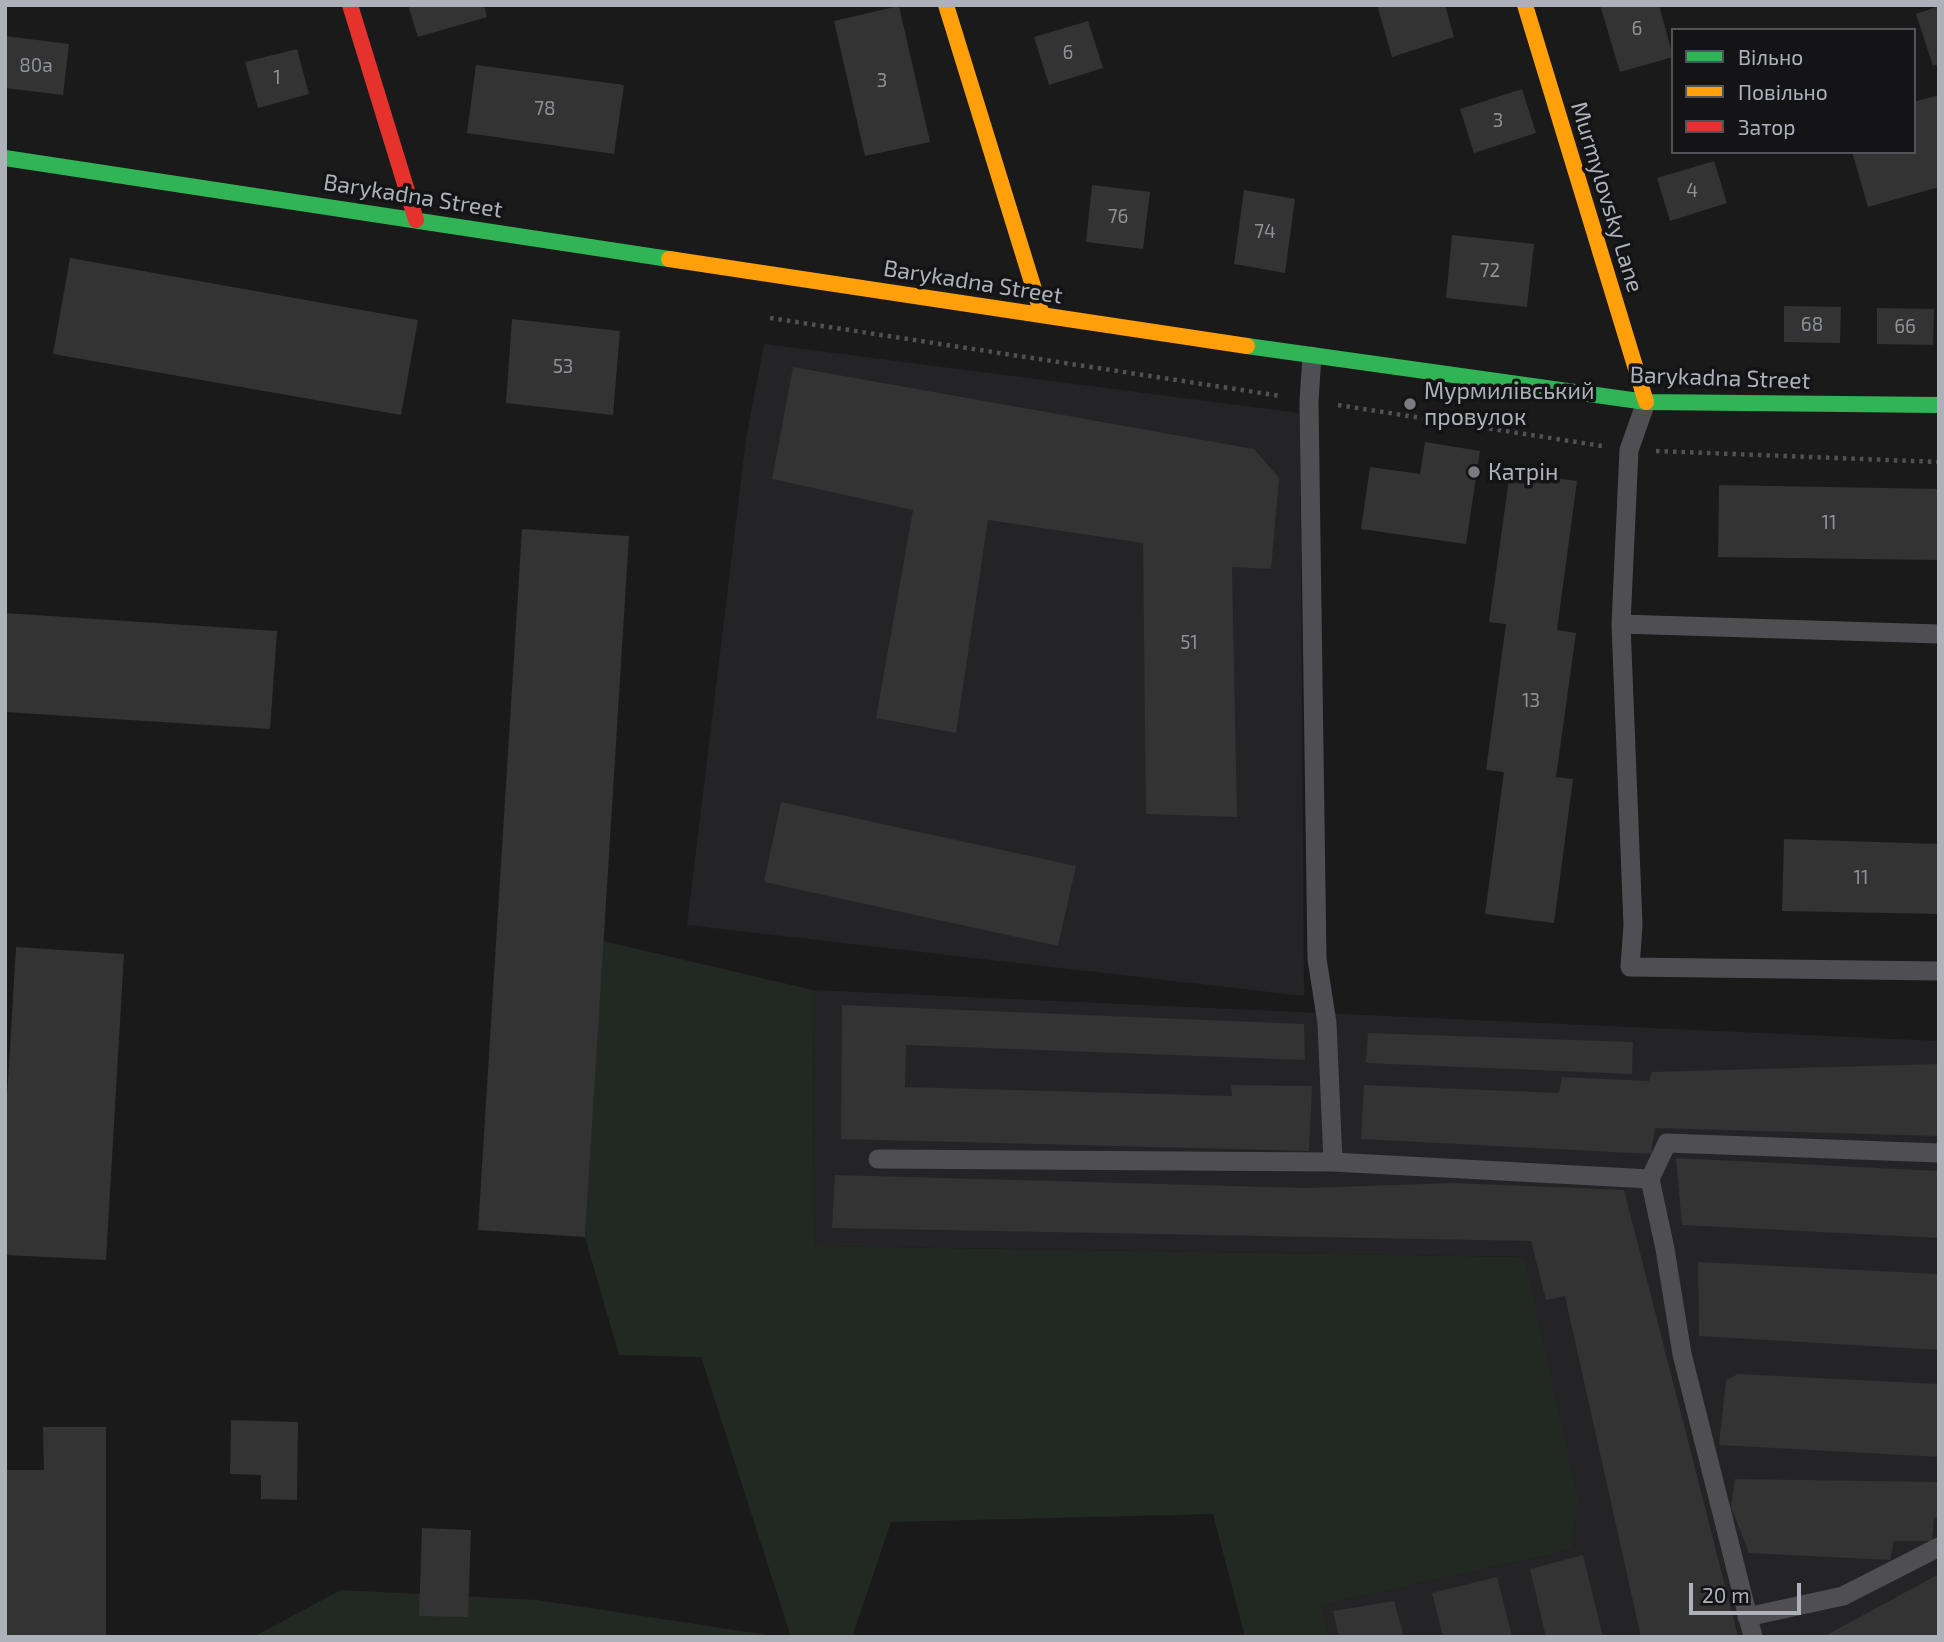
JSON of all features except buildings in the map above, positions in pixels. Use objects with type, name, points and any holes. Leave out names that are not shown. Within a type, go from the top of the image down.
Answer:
[{"type":"street","points":[[350,5],[415,220]]},
{"type":"street","points":[[946,5],[1042,315]]},
{"type":"street","name":"Murmylovsky Lane","points":[[1525,5],[1646,402]]},
{"type":"street","name":"Barykadna Street","points":[[5,158],[1312,356],[1646,402],[1939,405]]},
{"type":"lane","points":[[1312,356],[1309,401],[1317,959],[1327,1023],[1334,1162]]},
{"type":"lane","points":[[1646,402],[1629,450],[1621,624],[1633,925],[1630,967],[1939,971]]},
{"type":"lane","points":[[1621,624],[1939,634]]},
{"type":"lane","points":[[1753,1637],[1682,1354],[1665,1249],[1650,1179],[1667,1143],[1939,1153]]},
{"type":"lane","points":[[878,1159],[1334,1162],[1650,1179]]},
{"type":"lane","points":[[1747,1617],[1843,1596],[1939,1547]]},
{"type":"shaded area","points":[[764,344],[1300,413],[1304,996],[687,925],[746,439]]},
{"type":"shaded area","points":[[603,941],[813,990],[814,1246],[1524,1257],[1578,1500],[1570,1550],[1321,1605],[1328,1637],[1245,1637],[1213,1514],[891,1522],[852,1637],[791,1637],[701,1357],[619,1355],[585,1237]]},
{"type":"shaded area","points":[[813,990],[1939,1041],[1939,1637],[1328,1637],[1320,1605],[1570,1550],[1524,1257],[814,1246]]},
{"type":"shaded area","points":[[341,1590],[537,1600],[781,1637],[253,1637]]},
{"type":"traffic: fast","points":[[5,158],[669,259]]},
{"type":"traffic: fast","points":[[1247,346],[1646,402],[1939,405]]},
{"type":"traffic: slow","points":[[946,5],[1042,315]]},
{"type":"traffic: slow","points":[[1525,5],[1646,402]]},
{"type":"traffic: slow","points":[[669,259],[1247,346]]},
{"type":"traffic: jam","points":[[350,5],[416,220]]},
{"type":"place","name":"Мурмилівський провулок","points":[[1410,404]]},
{"type":"place","name":"Катрін","points":[[1474,472]]}]
